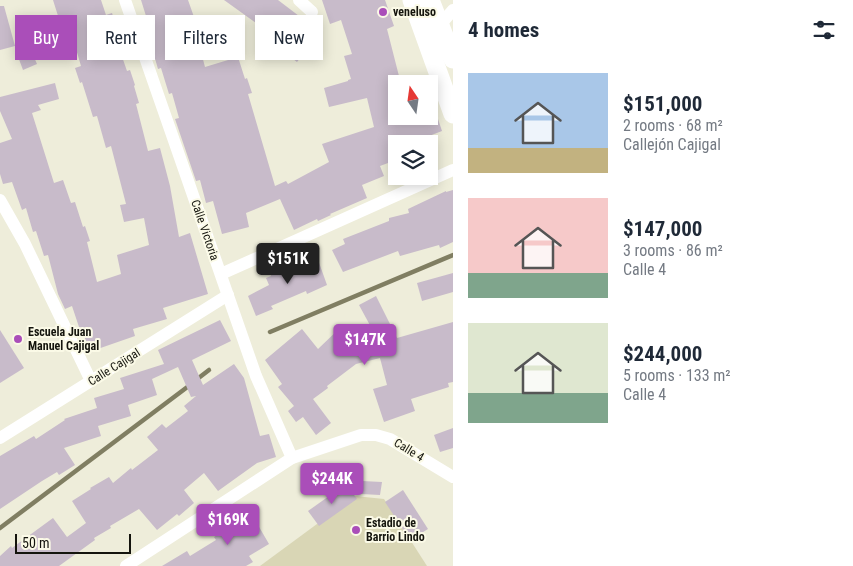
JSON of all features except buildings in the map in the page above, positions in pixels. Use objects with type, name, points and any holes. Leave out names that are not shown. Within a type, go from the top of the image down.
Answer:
[{"type":"street","name":"Calle Victoria","points":[[126,0],[256,376],[292,458]]},
{"type":"street","points":[[298,0],[312,12]]},
{"type":"street","points":[[412,0],[453,114]]},
{"type":"street","points":[[430,0],[453,59]]},
{"type":"street","points":[[440,25],[453,10]]},
{"type":"street","points":[[221,274],[453,170]]},
{"type":"street","points":[[0,200],[25,244],[91,381]]},
{"type":"street","name":"Calle Cajigal","points":[[0,438],[228,295]]},
{"type":"street","name":"Calle 4","points":[[126,566],[292,458],[361,435],[376,435],[390,439],[453,477]]},
{"type":"shaded area","name":"Estadio de Barrio Lindo","points":[[355,496],[384,499],[427,566],[260,566]]},
{"type":"waterway","points":[[270,332],[453,255]]},
{"type":"waterway","points":[[196,380],[209,370]]},
{"type":"waterway","points":[[0,528],[190,385]]},
{"type":"place","name":"veneluso","points":[[383,12]]},
{"type":"place","name":"Escuela Juan Manuel Cajigal","points":[[18,339]]},
{"type":"place","name":"Estadio de Barrio Lindo","points":[[356,530]]}]
